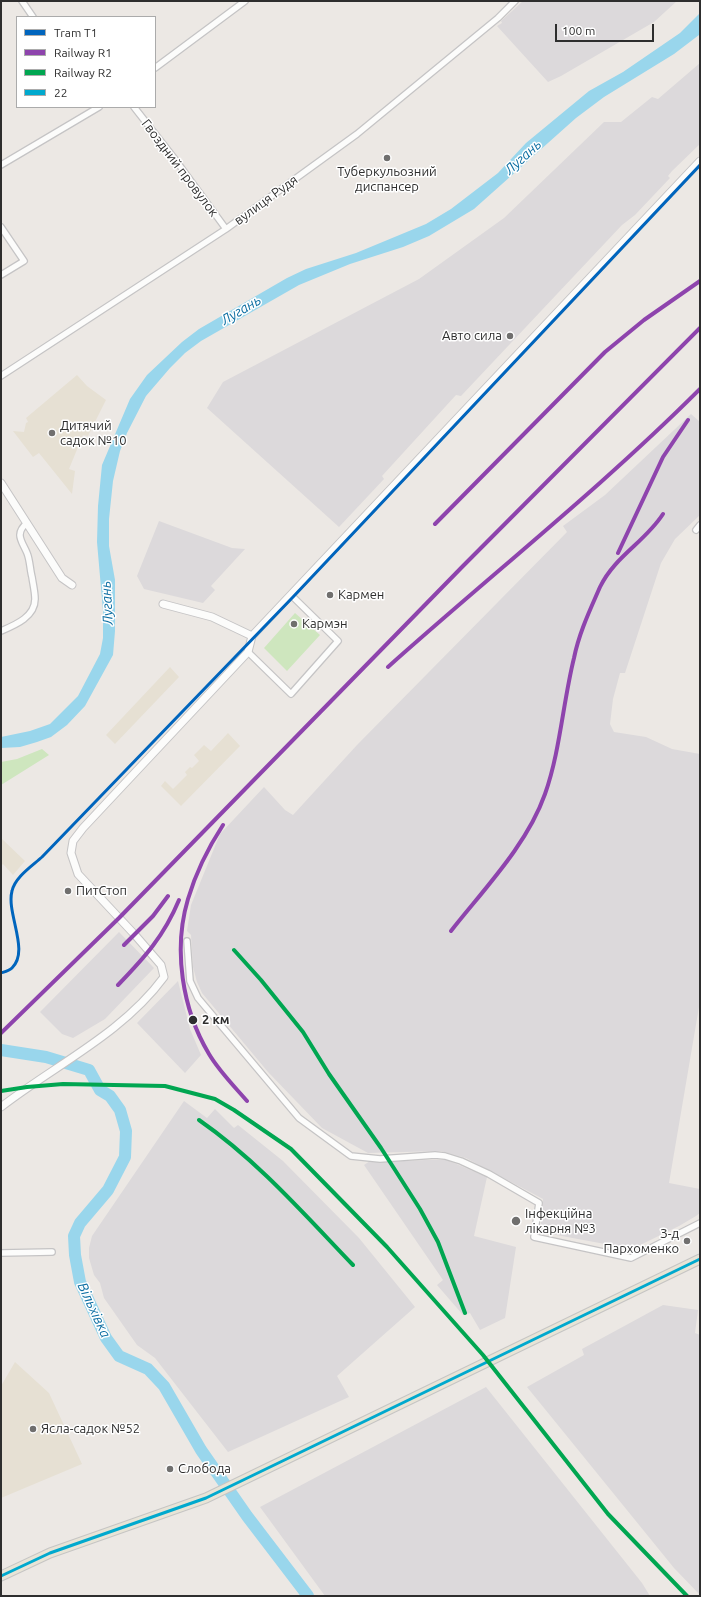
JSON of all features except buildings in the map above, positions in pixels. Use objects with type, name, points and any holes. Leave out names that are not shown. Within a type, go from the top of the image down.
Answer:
[{"type":"main road","points":[[1,1576],[50,1553],[206,1498],[247,1480],[700,1259]]},
{"type":"street","points":[[22,1],[32,16]]},
{"type":"street","points":[[156,67],[245,1]]},
{"type":"street","name":"вулиця Рудя","points":[[1,376],[226,229],[357,134],[498,18],[515,1]]},
{"type":"street","points":[[1,165],[97,108]]},
{"type":"street","name":"Гвоздний провулок","points":[[135,108],[177,162],[226,229]]},
{"type":"street","points":[[1,1107],[27,1087],[52,1072],[125,1019],[154,990],[164,976],[161,965],[78,874],[71,853],[73,841],[83,828],[248,652],[252,636],[700,161]]},
{"type":"street","points":[[1,227],[24,261],[1,274]]},
{"type":"street","points":[[1,483],[62,578],[72,585]]},
{"type":"street","points":[[1,631],[22,622],[30,612],[35,600],[28,554],[21,540],[20,532],[22,527],[27,523]]},
{"type":"street","points":[[248,652],[291,694],[338,641],[292,595]]},
{"type":"street","points":[[163,604],[212,617],[252,636]]},
{"type":"street","points":[[187,941],[190,981],[198,998],[299,1118],[352,1156],[380,1159],[435,1155],[461,1160],[489,1174],[539,1203],[534,1237],[631,1258],[700,1223]]},
{"type":"street","points":[[1,1253],[52,1252]]},
{"type":"shaded area","points":[[523,1],[677,1],[654,22],[548,82],[497,26],[502,23],[501,21]]},
{"type":"shaded area","points":[[700,63],[700,144],[672,171],[668,176],[670,178],[635,215],[622,225],[461,396],[456,395],[382,476],[384,479],[339,527],[207,408],[223,382],[419,279],[504,218],[604,122],[621,122],[652,97],[658,99]]},
{"type":"shaded area","name":"Дитячий садок №10","points":[[77,375],[87,386],[106,400],[88,436],[83,435],[69,469],[75,471],[72,494],[39,453],[33,457],[13,431],[24,432],[26,423],[28,422],[26,418]]},
{"type":"shaded area","points":[[691,414],[700,422],[700,515],[675,539],[661,563],[625,673],[620,673],[613,699],[610,724],[614,732],[646,737],[672,749],[700,754],[700,1001],[669,1183],[700,1189],[700,1213],[679,1226],[632,1249],[540,1232],[543,1199],[466,1158],[441,1151],[368,1153],[322,1128],[268,1072],[202,993],[193,967],[191,935],[187,931],[191,905],[220,834],[264,787],[285,810],[293,815],[357,745],[567,532],[563,526],[605,495]]},
{"type":"shaded area","points":[[159,521],[232,548],[245,549],[211,586],[215,590],[203,603],[144,589],[137,576]]},
{"type":"shaded area","points":[[170,667],[179,677],[115,744],[106,735]]},
{"type":"shaded area","points":[[228,733],[240,746],[181,806],[161,786],[165,781],[173,789],[187,775],[185,772],[199,761],[194,755],[204,745],[211,751]]},
{"type":"shaded area","points":[[1,838],[25,861],[13,875],[3,864],[1,866]]},
{"type":"shaded area","points":[[119,932],[154,968],[105,1019],[73,1038],[62,1034],[40,1012]]},
{"type":"shaded area","points":[[178,981],[190,1029],[201,1055],[185,1073],[137,1023]]},
{"type":"shaded area","points":[[184,1101],[207,1118],[215,1109],[234,1128],[238,1125],[283,1161],[359,1238],[415,1307],[337,1376],[349,1397],[228,1452],[155,1358],[137,1345],[104,1298],[100,1283],[94,1275],[89,1258],[89,1248],[92,1236]]},
{"type":"shaded area","points":[[447,1160],[487,1177],[474,1236],[516,1247],[505,1318],[480,1330],[470,1313],[463,1315],[437,1285],[443,1280],[364,1165],[370,1161],[383,1162]]},
{"type":"shaded area","points":[[663,1305],[698,1310],[695,1333],[700,1335],[700,1595],[674,1568],[527,1387],[584,1355],[582,1349]]},
{"type":"shaded area","name":"Ясла-садок №52","points":[[15,1362],[49,1393],[82,1464],[1,1498],[1,1386]]},
{"type":"shaded area","points":[[486,1387],[642,1583],[650,1596],[325,1596],[260,1507]]},
{"type":"green space","points":[[295,613],[320,635],[287,671],[264,648]]},
{"type":"green space","points":[[42,749],[49,755],[1,785],[1,762],[17,759]]},
{"type":"water","name":"Лугань","points":[[700,13],[699,35],[674,54],[604,97],[576,118],[474,209],[429,236],[403,247],[350,264],[299,285],[201,341],[185,353],[170,368],[146,396],[127,433],[120,451],[113,481],[109,519],[109,546],[115,580],[115,631],[113,655],[85,706],[67,725],[51,737],[37,742],[20,747],[1,748],[1,737],[30,731],[50,724],[78,696],[100,654],[103,638],[103,611],[97,542],[98,506],[102,465],[130,399],[147,375],[182,342],[199,329],[287,278],[306,269],[356,253],[426,224],[451,209],[498,173],[526,143],[589,91],[623,72],[680,33]]},
{"type":"waterway","name":"Вільхівка","points":[[1,1050],[46,1057],[89,1070],[100,1090],[110,1096],[120,1110],[126,1131],[125,1157],[108,1190],[80,1223],[74,1236],[75,1255],[80,1282],[106,1338],[119,1356],[148,1369],[164,1386],[201,1450],[247,1516],[308,1596]]},
{"type":"tram line","name":"T1","points":[[1,973],[12,968],[17,961],[19,952],[11,900],[12,891],[20,876],[42,857],[293,597],[700,165]]},
{"type":"rail line","name":"R1","points":[[435,524],[605,352],[644,320],[700,281]]},
{"type":"rail line","name":"R1","points":[[1,1033],[119,918],[463,566],[700,328]]},
{"type":"rail line","name":"R1","points":[[388,667],[585,496],[662,426],[700,389]]},
{"type":"rail line","name":"R1","points":[[618,553],[663,457],[688,420]]},
{"type":"rail line","name":"R1","points":[[451,931],[504,866],[516,849],[537,813],[550,778],[576,649],[589,613],[606,576],[614,566],[648,533],[663,514]]},
{"type":"rail line","name":"R1","points":[[223,825],[203,860],[188,899],[183,918],[181,958],[187,998],[192,1018],[200,1036],[217,1066],[247,1101]]},
{"type":"rail line","name":"R1","points":[[124,945],[153,916],[168,896]]},
{"type":"rail line","name":"R1","points":[[118,985],[153,946],[167,925],[179,900]]},
{"type":"rail line","name":"R2","points":[[234,950],[261,980],[303,1032],[329,1074],[381,1148],[420,1209],[438,1242],[465,1313]]},
{"type":"rail line","name":"R2","points":[[1,1091],[63,1084],[165,1086],[215,1099],[234,1110],[291,1149],[387,1247],[483,1355],[608,1514],[687,1596]]},
{"type":"rail line","name":"R2","points":[[199,1120],[221,1136],[261,1170],[353,1265]]},
{"type":"transit line","name":"22","points":[[1,1576],[50,1553],[206,1498],[700,1259]]},
{"type":"place","name":"Туберкульозний диспансер","points":[[387,158]]},
{"type":"place","name":"Авто сила","points":[[510,336]]},
{"type":"place","name":"Дитячий садок №10","points":[[52,433]]},
{"type":"place","name":"Кармен","points":[[330,595]]},
{"type":"place","name":"Кармэн","points":[[294,624]]},
{"type":"place","name":"ПитСтоп","points":[[68,891]]},
{"type":"place","name":"2 км","points":[[193,1020]]},
{"type":"place","name":"Інфекційна лікарня №3","points":[[516,1221]]},
{"type":"place","name":"З-д Пархоменко","points":[[687,1241]]},
{"type":"place","name":"Ясла-садок №52","points":[[33,1429]]},
{"type":"place","name":"Слобода","points":[[170,1469]]}]
